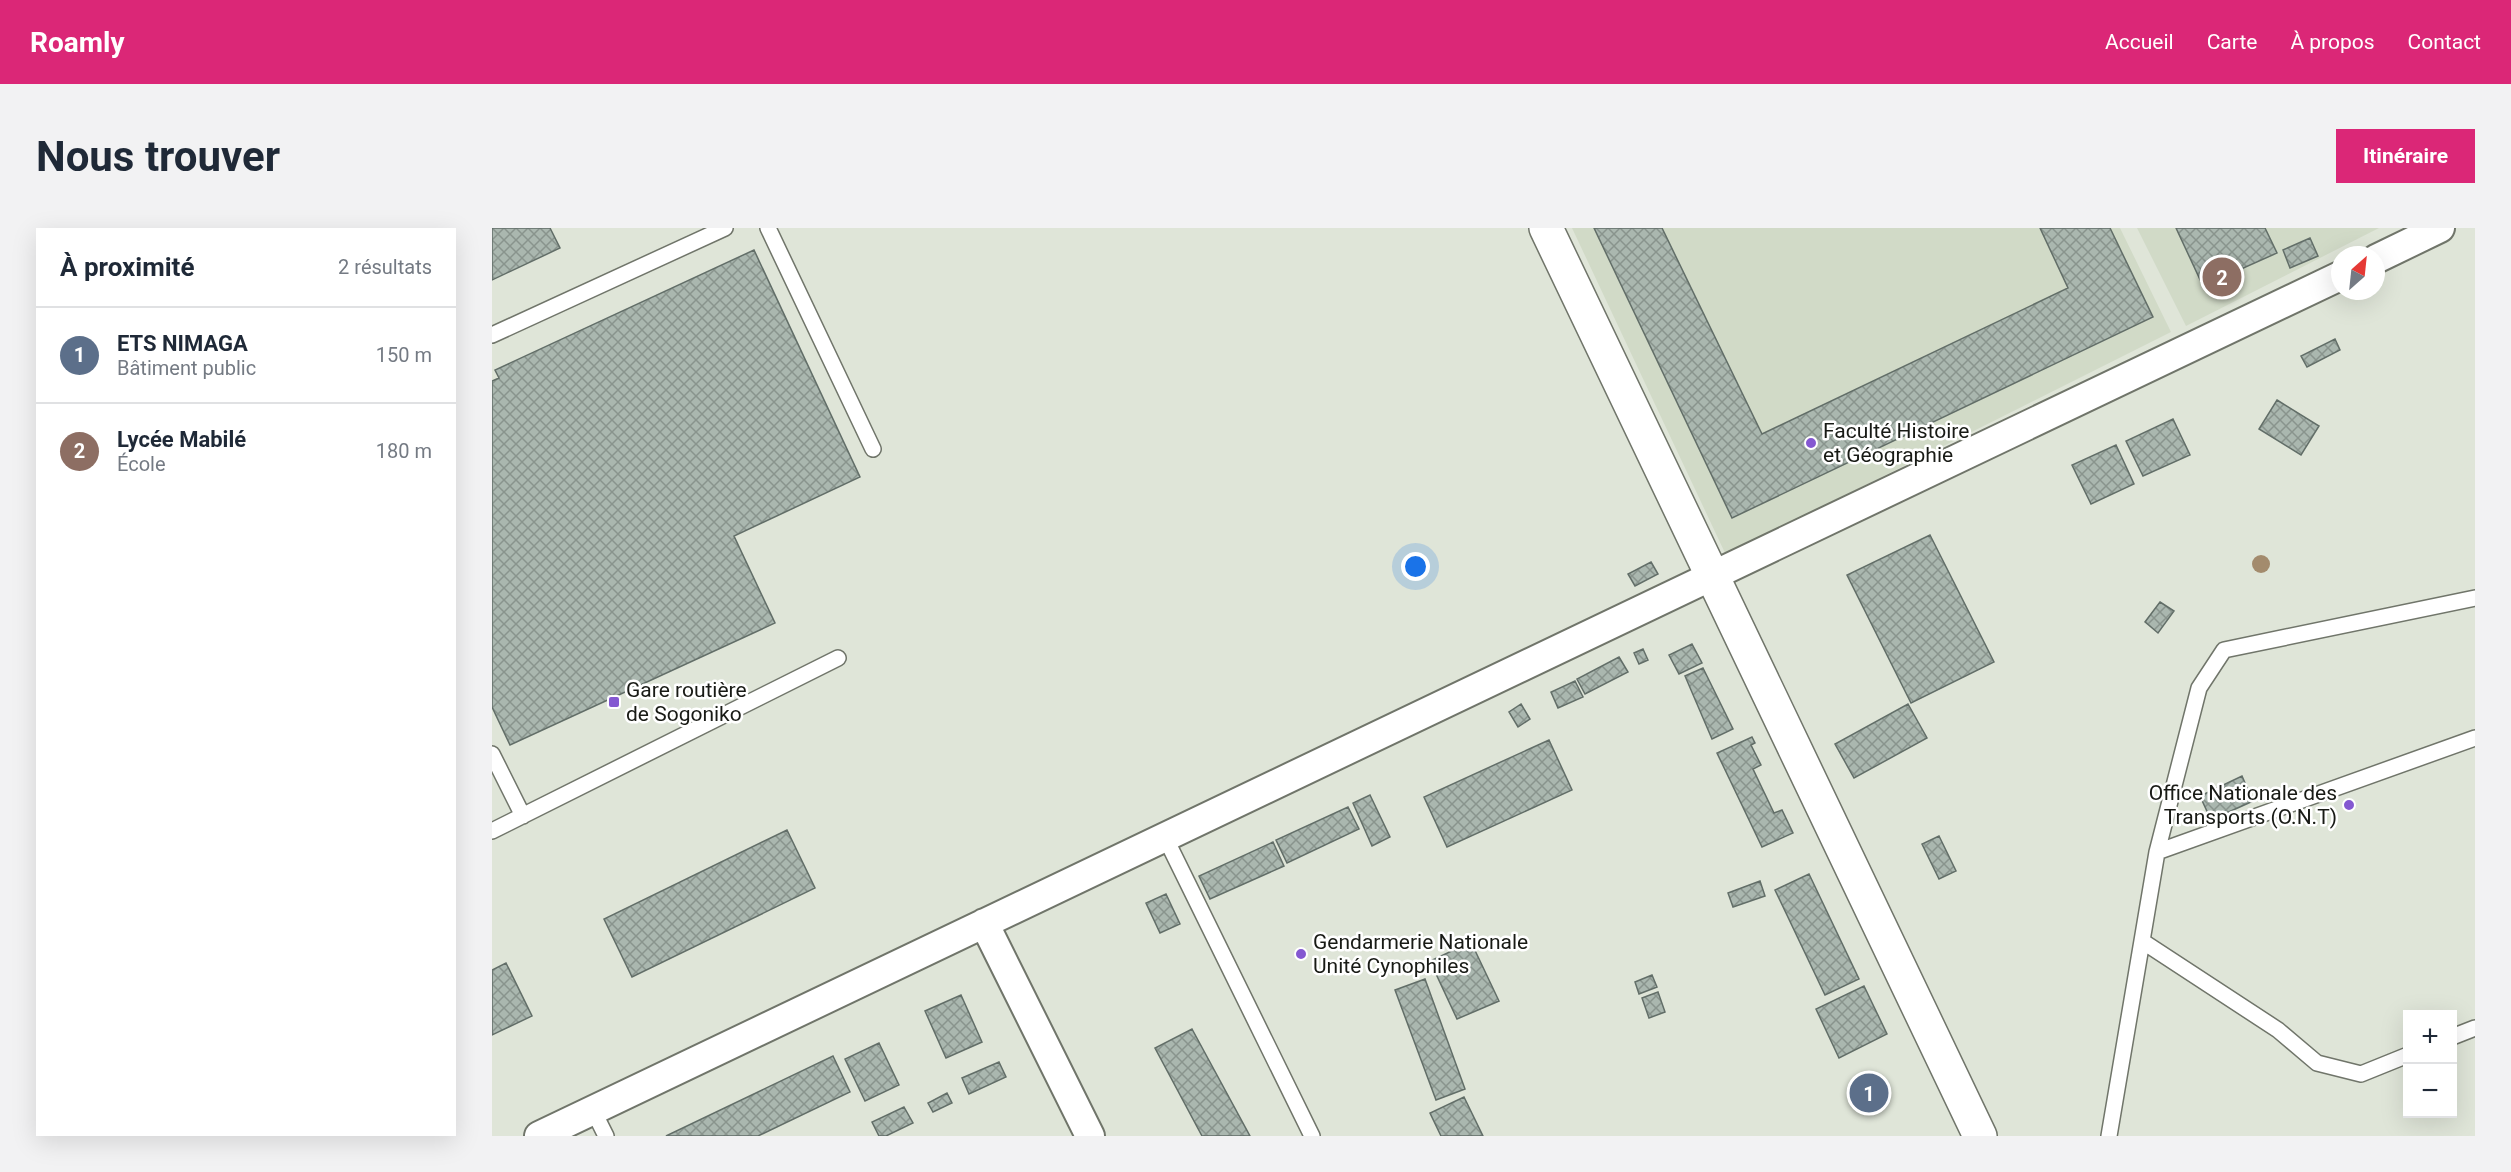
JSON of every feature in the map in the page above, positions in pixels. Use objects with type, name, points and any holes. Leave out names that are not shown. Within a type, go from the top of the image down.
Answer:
[{"type":"street","points":[[1546,228],[1980,1136]]},
{"type":"street","points":[[2385,255],[2440,228]]},
{"type":"street","points":[[538,1136],[2331,280]]},
{"type":"street","points":[[984,923],[1090,1136]]},
{"type":"lane","points":[[492,335],[725,228]]},
{"type":"lane","points":[[768,228],[873,449]]},
{"type":"lane","points":[[2109,1136],[2157,852],[2199,688],[2224,650],[2475,598]]},
{"type":"lane","points":[[492,831],[838,658]]},
{"type":"lane","points":[[2157,852],[2475,738]]},
{"type":"lane","points":[[492,754],[523,816]]},
{"type":"lane","points":[[1165,837],[1312,1136]]},
{"type":"lane","points":[[2142,940],[2278,1030],[2317,1063],[2361,1074],[2403,1057]]},
{"type":"lane","points":[[2457,1035],[2475,1028]]},
{"type":"lane","points":[[593,1110],[606,1136]]},
{"type":"shaded area","name":"Faculté Histoire et Géographie","points":[[1572,228],[2120,228],[2171,332],[1726,555]]},
{"type":"shaded area","points":[[2137,228],[2379,228],[2344,246],[2331,246],[2331,252],[2186,326]]},
{"type":"building","points":[[492,228],[550,228],[560,248],[492,280]]},
{"type":"building","points":[[1594,228],[1662,228],[1762,434],[2068,288],[2040,228],[2110,228],[2153,317],[1732,518]]},
{"type":"building","points":[[2176,228],[2265,228],[2277,253],[2203,286]]},
{"type":"building","points":[[2310,238],[2318,256],[2290,268],[2283,250]]},
{"type":"building","points":[[754,250],[860,477],[734,536],[775,623],[510,745],[492,707],[492,381],[499,378],[495,370]]},
{"type":"building","points":[[2335,339],[2340,350],[2307,367],[2301,356]]},
{"type":"building","points":[[2277,400],[2319,426],[2301,455],[2259,429]]},
{"type":"building","points":[[2173,419],[2190,455],[2143,476],[2126,441]]},
{"type":"building","points":[[2116,445],[2134,484],[2091,504],[2072,465]]},
{"type":"building","points":[[1930,535],[1994,662],[1911,703],[1847,575]]},
{"type":"building","points":[[1651,562],[1658,574],[1635,586],[1628,574]]},
{"type":"building","points":[[2160,602],[2174,611],[2158,633],[2145,622]]},
{"type":"building","points":[[1692,644],[1702,663],[1679,674],[1669,655]]},
{"type":"building","points":[[1643,649],[1648,660],[1639,664],[1634,653]]},
{"type":"building","points":[[1619,657],[1628,672],[1585,694],[1577,679]]},
{"type":"building","points":[[1703,668],[1733,729],[1712,739],[1685,676]]},
{"type":"building","points":[[1575,681],[1583,697],[1558,708],[1551,692]]},
{"type":"building","points":[[1521,704],[1530,719],[1518,727],[1509,712]]},
{"type":"building","points":[[1908,704],[1927,738],[1854,778],[1835,744]]},
{"type":"building","points":[[1752,737],[1755,743],[1751,745],[1761,765],[1753,769],[1774,813],[1782,810],[1793,833],[1762,847],[1717,753]]},
{"type":"building","points":[[1549,740],[1572,790],[1447,847],[1424,797]]},
{"type":"building","points":[[2242,776],[2253,801],[2211,820],[2200,796]]},
{"type":"building","points":[[1370,795],[1390,837],[1372,846],[1353,803]]},
{"type":"building","points":[[1348,807],[1359,829],[1287,863],[1276,840]]},
{"type":"building","points":[[787,830],[815,888],[632,977],[604,919]]},
{"type":"building","points":[[1939,836],[1956,871],[1939,879],[1922,844]]},
{"type":"building","points":[[1273,842],[1284,866],[1210,899],[1199,876]]},
{"type":"building","points":[[1809,874],[1859,979],[1825,995],[1775,890]]},
{"type":"building","points":[[1760,881],[1765,896],[1733,907],[1728,893]]},
{"type":"building","points":[[1166,894],[1180,924],[1160,933],[1146,903]]},
{"type":"building","points":[[1471,942],[1499,1001],[1457,1019],[1430,961]]},
{"type":"building","points":[[506,963],[532,1016],[492,1035],[492,970]]},
{"type":"building","points":[[1652,975],[1657,987],[1639,994],[1635,982]]},
{"type":"building","points":[[1425,979],[1465,1089],[1436,1100],[1395,990]]},
{"type":"building","points":[[1864,986],[1887,1034],[1839,1058],[1816,1009]]},
{"type":"building","points":[[1658,992],[1665,1012],[1649,1018],[1642,998]]},
{"type":"building","points":[[961,995],[982,1042],[946,1058],[925,1011]]},
{"type":"building","points":[[1192,1029],[1250,1136],[1202,1136],[1155,1048]]},
{"type":"building","points":[[879,1043],[899,1085],[865,1101],[845,1059]]},
{"type":"building","points":[[833,1056],[850,1092],[758,1136],[666,1136]]},
{"type":"building","points":[[999,1062],[1006,1077],[969,1094],[962,1078]]},
{"type":"building","points":[[947,1093],[952,1103],[933,1112],[928,1103]]},
{"type":"building","points":[[1464,1097],[1483,1136],[1441,1136],[1430,1113]]},
{"type":"building","points":[[904,1107],[913,1123],[886,1136],[879,1136],[872,1122]]},
{"type":"place","name":"Lycée Mabilé","points":[[2222,277]]},
{"type":"place","name":"Faculté Histoire et Géographie","points":[[1811,443]]},
{"type":"place","name":"Gare routière de Sogoniko","points":[[614,702]]},
{"type":"place","name":"Office Nationale des Transports (O.N.T)","points":[[2349,805]]},
{"type":"place","name":"Gendarmerie Nationale Unité Cynophiles","points":[[1301,954]]},
{"type":"place","name":"ETS NIMAGA","points":[[1869,1093]]}]
